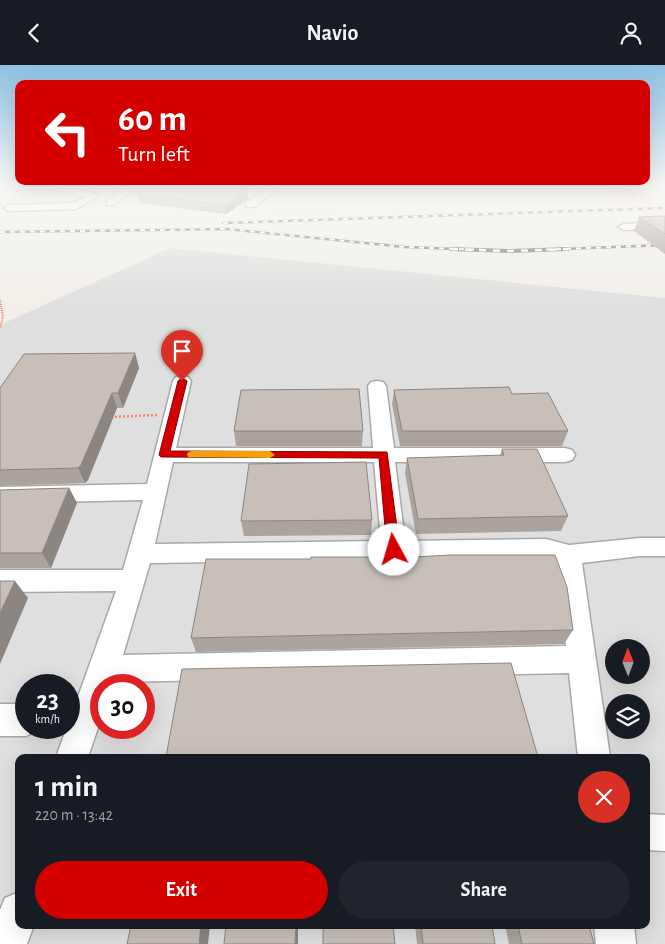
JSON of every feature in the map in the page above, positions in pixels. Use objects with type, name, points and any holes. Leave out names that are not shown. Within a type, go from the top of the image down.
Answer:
[{"type":"street","points":[[80,715],[104,669],[141,554],[182,381]]},
{"type":"street","points":[[377,386],[394,550]]},
{"type":"street","points":[[164,455],[565,455]]},
{"type":"street","points":[[0,495],[156,492]]},
{"type":"street","points":[[564,555],[640,547],[665,547]]},
{"type":"street","points":[[141,554],[546,548],[560,551],[569,561],[594,754]]},
{"type":"street","points":[[0,581],[132,580]]},
{"type":"street","points":[[104,669],[582,659]]},
{"type":"street","points":[[0,720],[15,720]]},
{"type":"street","points":[[72,754],[74,739]]},
{"type":"street","points":[[650,832],[665,833]]},
{"type":"street","points":[[614,929],[616,944]]},
{"type":"path","points":[[0,300],[3,317],[0,328]]},
{"type":"path","points":[[106,417],[174,415]]},
{"type":"shaded area","points":[[170,248],[665,298],[665,944],[0,944],[0,325]]},
{"type":"building","points":[[654,227],[665,227],[665,234]]},
{"type":"building","points":[[135,353],[118,393],[112,393],[78,468],[0,470],[0,388],[24,354]]},
{"type":"building","points":[[509,387],[512,394],[548,393],[568,431],[402,431],[394,390]]},
{"type":"building","points":[[359,389],[363,431],[234,431],[241,390]]},
{"type":"building","points":[[502,449],[537,449],[568,516],[418,519],[407,458],[504,455]]},
{"type":"building","points":[[366,462],[372,520],[241,521],[249,464]]},
{"type":"building","points":[[69,488],[42,553],[0,553],[0,490]]},
{"type":"building","points":[[555,555],[567,587],[573,630],[191,638],[206,559],[311,559],[311,557]]},
{"type":"building","points":[[0,581],[15,581],[0,613]]},
{"type":"building","points":[[511,663],[537,754],[167,754],[182,669]]},
{"type":"building","points":[[130,929],[201,929],[199,944],[127,944]]},
{"type":"building","points":[[226,929],[296,929],[295,944],[224,944]]},
{"type":"building","points":[[323,929],[393,929],[395,944],[323,944]]},
{"type":"building","points":[[421,929],[493,929],[495,944],[423,944]]},
{"type":"building","points":[[519,929],[590,929],[594,944],[522,944]]},
{"type":"railway","points":[[0,232],[227,229],[405,247],[484,250]]},
{"type":"railway","points":[[536,250],[665,245]]},
{"type":"railway","points":[[451,249],[510,251],[568,249]]},
{"type":"slow traffic","points":[[192,455],[270,455]]},
{"type":"route","points":[[182,381],[164,455],[384,454],[394,550]]}]
